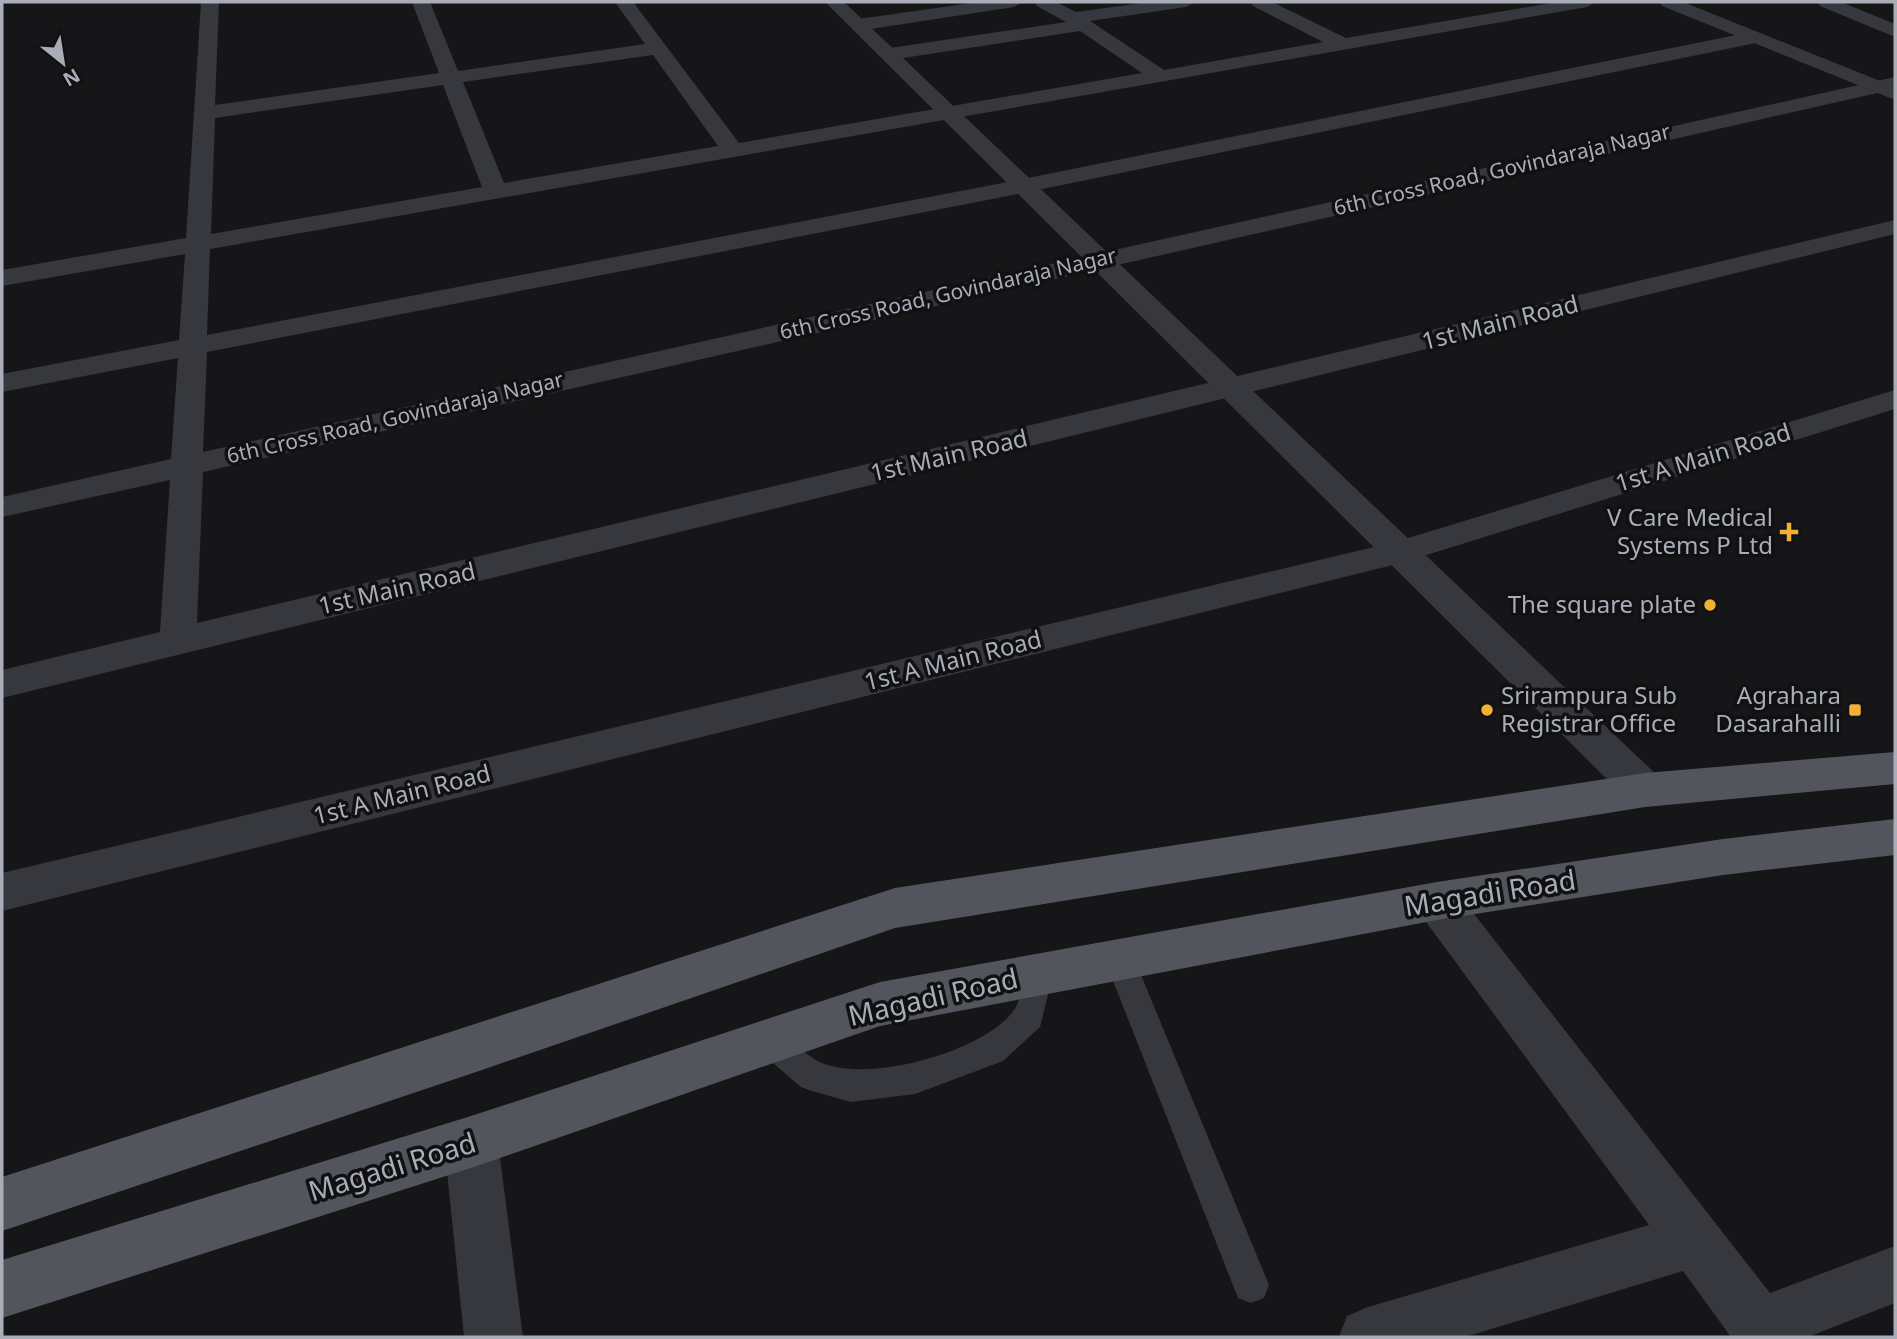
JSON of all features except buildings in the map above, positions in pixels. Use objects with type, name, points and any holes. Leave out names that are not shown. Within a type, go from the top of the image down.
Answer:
[{"type":"main road","points":[[2,1204],[466,1053],[895,908],[1645,790],[1895,768]]},
{"type":"main road","name":"Magadi Road","points":[[2,1289],[471,1142],[880,1004],[1437,901],[1723,857],[1895,837]]},
{"type":"street","points":[[178,642],[210,2]]},
{"type":"street","points":[[421,2],[496,192]]},
{"type":"street","points":[[624,2],[733,151]]},
{"type":"street","points":[[834,2],[1645,790]]},
{"type":"street","points":[[858,25],[1014,2]]},
{"type":"street","points":[[1043,2],[1160,76]]},
{"type":"street","points":[[890,54],[1186,2]]},
{"type":"street","points":[[1259,2],[1342,44]]},
{"type":"street","points":[[2,278],[1587,2]]},
{"type":"street","points":[[1668,2],[1889,88]]},
{"type":"street","points":[[1826,2],[1895,31]]},
{"type":"street","points":[[2,383],[1023,186],[1756,37]]},
{"type":"street","points":[[204,113],[658,48]]},
{"type":"street","name":"6th Cross Road, Govindaraja Nagar","points":[[2,506],[1100,260],[1889,88]]},
{"type":"street","name":"1st Main Road","points":[[2,684],[1232,388],[1888,234]]},
{"type":"street","name":"1st A Main Road","points":[[2,892],[1401,552],[1895,399]]},
{"type":"street","points":[[1437,901],[1763,1332],[1895,1275]]},
{"type":"street","points":[[471,1142],[494,1337]]},
{"type":"street","points":[[1368,1337],[1694,1240]]},
{"type":"lane","points":[[1119,958],[1251,1285]]},
{"type":"lane","points":[[770,1041],[812,1076],[851,1086],[915,1078],[992,1050],[1029,1017],[1038,974]]},
{"type":"place","name":"V Care Medical Systems P Ltd","points":[[1789,532]]},
{"type":"place","name":"The square plate","points":[[1710,605]]},
{"type":"place","name":"Srirampura Sub Registrar Office","points":[[1487,710]]},
{"type":"place","name":"Agrahara Dasarahalli","points":[[1855,710]]}]
